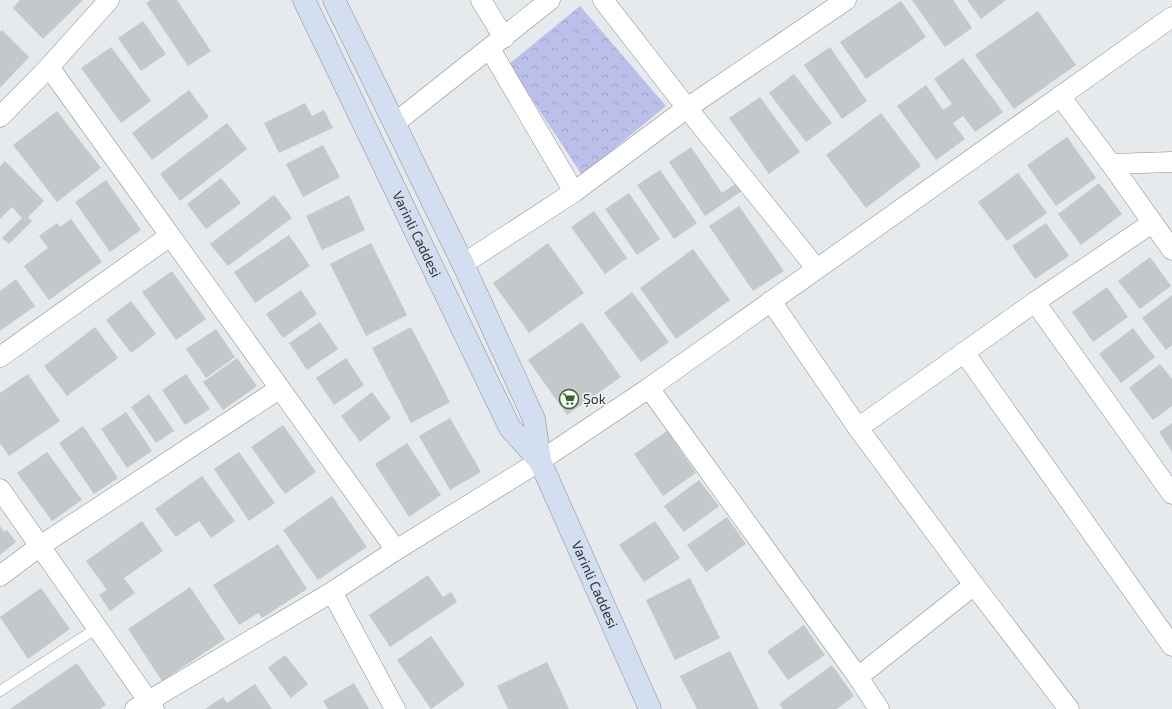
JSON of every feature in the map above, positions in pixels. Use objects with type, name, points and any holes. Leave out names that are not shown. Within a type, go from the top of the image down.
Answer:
[{"type":"street","points":[[0,117],[49,67],[110,0]]},
{"type":"street","name":"Varinli Caddesi","points":[[304,0],[510,428],[540,461]]},
{"type":"street","name":"Varinli Caddesi","points":[[334,0],[395,122],[463,264],[534,420],[540,461],[650,709]]},
{"type":"street","points":[[481,0],[497,43],[574,192]]},
{"type":"street","points":[[395,122],[550,0]]},
{"type":"street","points":[[603,0],[687,108],[816,268]]},
{"type":"street","points":[[463,264],[574,192],[687,108],[846,0]]},
{"type":"street","points":[[0,489],[97,628],[146,706],[332,592],[396,550],[540,461],[649,388],[816,268],[1172,17]]},
{"type":"street","points":[[49,67],[396,550]]},
{"type":"street","points":[[1060,96],[1111,164],[1172,250]]},
{"type":"street","points":[[1111,164],[1172,162]]},
{"type":"street","points":[[858,428],[1035,302],[1152,223]]},
{"type":"street","points":[[0,358],[170,236]]},
{"type":"street","points":[[771,301],[858,428],[974,585],[1069,709]]},
{"type":"street","points":[[1035,302],[1172,494]]},
{"type":"street","points":[[964,352],[1172,646]]},
{"type":"street","points":[[649,388],[858,677],[879,709]]},
{"type":"street","points":[[0,576],[40,546],[279,389]]},
{"type":"street","points":[[858,677],[974,585]]},
{"type":"street","points":[[332,592],[395,709]]},
{"type":"lane","points":[[0,691],[97,628]]},
{"type":"green space","points":[[580,6],[666,106],[582,175],[509,64]]},
{"type":"building","points":[[20,0],[83,0],[43,39],[13,8]]},
{"type":"building","points":[[151,0],[177,0],[211,51],[188,66],[146,3]]},
{"type":"building","points":[[912,0],[953,0],[972,28],[945,47]]},
{"type":"building","points":[[967,0],[1006,0],[981,19]]},
{"type":"building","points":[[901,1],[926,37],[866,79],[840,42]]},
{"type":"building","points":[[1038,11],[1076,65],[1014,109],[975,55]]},
{"type":"building","points":[[143,21],[166,54],[141,71],[118,38]]},
{"type":"building","points":[[2,30],[29,57],[0,88],[0,32]]},
{"type":"building","points":[[111,47],[151,101],[121,123],[81,68]]},
{"type":"building","points":[[830,47],[867,101],[842,119],[804,65]]},
{"type":"building","points":[[963,58],[1003,112],[975,132],[963,116],[953,123],[965,139],[936,160],[897,106],[926,85],[943,110],[952,104],[934,79]]},
{"type":"building","points":[[794,74],[832,123],[806,142],[769,93]]},
{"type":"building","points":[[189,90],[209,117],[152,160],[132,133]]},
{"type":"building","points":[[760,97],[800,152],[769,174],[729,118]]},
{"type":"building","points":[[305,103],[312,116],[324,110],[333,128],[279,153],[264,123]]},
{"type":"building","points":[[57,111],[101,168],[57,202],[13,145]]},
{"type":"building","points":[[881,113],[921,166],[866,208],[826,155]]},
{"type":"building","points":[[227,123],[247,149],[180,201],[160,174]]},
{"type":"building","points":[[1067,137],[1096,178],[1056,206],[1027,165]]},
{"type":"building","points":[[323,145],[340,177],[303,197],[286,164]]},
{"type":"building","points":[[691,147],[722,193],[737,183],[742,191],[705,216],[669,162]]},
{"type":"building","points":[[5,161],[44,201],[28,217],[32,221],[9,244],[2,238],[22,218],[12,207],[0,219],[0,166]]},
{"type":"building","points":[[660,170],[697,223],[674,239],[637,185]]},
{"type":"building","points":[[1018,173],[1047,213],[1007,241],[978,202]]},
{"type":"building","points":[[221,178],[241,203],[206,229],[187,204]]},
{"type":"building","points":[[106,180],[141,230],[110,252],[75,202]]},
{"type":"building","points":[[1099,183],[1122,214],[1081,245],[1058,214]]},
{"type":"building","points":[[629,193],[660,239],[637,255],[605,209]]},
{"type":"building","points":[[274,195],[292,218],[228,266],[210,244]]},
{"type":"building","points":[[349,195],[365,230],[322,250],[306,216]]},
{"type":"building","points":[[739,206],[784,271],[753,291],[709,226]]},
{"type":"building","points":[[594,211],[627,258],[605,274],[571,227]]},
{"type":"building","points":[[71,219],[102,262],[49,300],[24,266],[48,248],[39,236],[57,223],[60,227]]},
{"type":"building","points":[[1046,223],[1069,256],[1035,279],[1012,246]]},
{"type":"building","points":[[289,235],[310,266],[255,303],[234,272]]},
{"type":"building","points":[[371,243],[407,315],[366,336],[330,264]]},
{"type":"building","points":[[548,243],[584,293],[529,333],[493,283]]},
{"type":"building","points":[[693,249],[730,300],[676,339],[640,288]]},
{"type":"building","points":[[1150,257],[1171,286],[1140,309],[1118,281]]},
{"type":"building","points":[[172,271],[206,319],[176,340],[142,292]]},
{"type":"building","points":[[16,279],[35,306],[0,331],[0,291]]},
{"type":"building","points":[[1107,287],[1128,317],[1093,342],[1072,312]]},
{"type":"building","points":[[301,290],[317,314],[283,338],[266,314]]},
{"type":"building","points":[[632,292],[669,342],[641,362],[604,313]]},
{"type":"building","points":[[1172,295],[1172,345],[1166,350],[1142,318]]},
{"type":"building","points":[[131,301],[156,334],[131,353],[106,320]]},
{"type":"building","points":[[320,322],[338,349],[307,370],[289,343]]},
{"type":"building","points":[[582,322],[621,377],[567,415],[528,360]]},
{"type":"building","points":[[95,327],[118,358],[67,396],[44,366]]},
{"type":"building","points":[[411,327],[450,402],[411,423],[372,348]]},
{"type":"building","points":[[1133,328],[1155,357],[1121,383],[1099,354]]},
{"type":"building","points":[[216,329],[235,357],[206,378],[186,349]]},
{"type":"building","points":[[237,358],[257,386],[223,410],[203,382]]},
{"type":"building","points":[[346,358],[364,385],[334,405],[316,378]]},
{"type":"building","points":[[1160,364],[1172,379],[1172,406],[1153,420],[1129,388]]},
{"type":"building","points":[[28,374],[60,421],[9,456],[0,443],[0,393]]},
{"type":"building","points":[[186,374],[210,409],[185,425],[162,390]]},
{"type":"building","points":[[372,392],[391,418],[360,442],[341,416]]},
{"type":"building","points":[[149,394],[174,431],[156,443],[131,407]]},
{"type":"building","points":[[126,412],[152,451],[127,468],[101,429]]},
{"type":"building","points":[[450,418],[481,472],[450,490],[419,436]]},
{"type":"building","points":[[1172,423],[1172,452],[1159,432]]},
{"type":"building","points":[[283,425],[316,472],[285,494],[251,447]]},
{"type":"building","points":[[83,426],[118,478],[94,494],[59,443]]},
{"type":"building","points":[[667,431],[696,473],[663,496],[634,454]]},
{"type":"building","points":[[407,443],[441,495],[409,517],[375,464]]},
{"type":"building","points":[[47,452],[82,500],[52,521],[17,473]]},
{"type":"building","points":[[239,452],[275,503],[249,521],[214,469]]},
{"type":"building","points":[[202,476],[235,521],[211,538],[199,521],[176,537],[155,509]]},
{"type":"building","points":[[699,480],[719,506],[684,532],[664,506]]},
{"type":"building","points":[[332,496],[367,547],[318,580],[283,530]]},
{"type":"building","points":[[727,517],[746,544],[706,572],[687,545]]},
{"type":"building","points":[[142,521],[163,551],[124,578],[135,593],[110,611],[99,595],[107,590],[86,561]]},
{"type":"building","points":[[655,521],[680,558],[644,582],[619,545]]},
{"type":"building","points":[[0,526],[4,532],[7,530],[16,542],[0,555]]},
{"type":"building","points":[[278,544],[307,589],[262,618],[258,613],[239,625],[213,585]]},
{"type":"building","points":[[428,575],[443,597],[451,592],[457,602],[390,647],[369,615]]},
{"type":"building","points":[[690,578],[720,638],[675,660],[646,600]]},
{"type":"building","points":[[190,587],[225,639],[162,681],[128,629]]},
{"type":"building","points":[[41,588],[70,629],[28,659],[0,617]]},
{"type":"building","points":[[804,625],[825,655],[788,680],[767,651]]},
{"type":"building","points":[[431,636],[465,685],[431,709],[397,660]]},
{"type":"building","points":[[730,651],[759,709],[697,709],[680,676]]},
{"type":"building","points":[[285,655],[308,684],[291,698],[268,668]]},
{"type":"building","points":[[547,662],[569,709],[508,709],[497,686]]},
{"type":"building","points":[[77,663],[106,705],[100,709],[10,709]]},
{"type":"building","points":[[832,665],[854,696],[837,709],[783,709],[779,704]]},
{"type":"building","points":[[354,683],[369,709],[328,709],[323,701]]},
{"type":"building","points":[[255,684],[272,709],[205,709],[223,697],[227,703]]},
{"type":"place","name":"Şok","points":[[569,399]]}]
